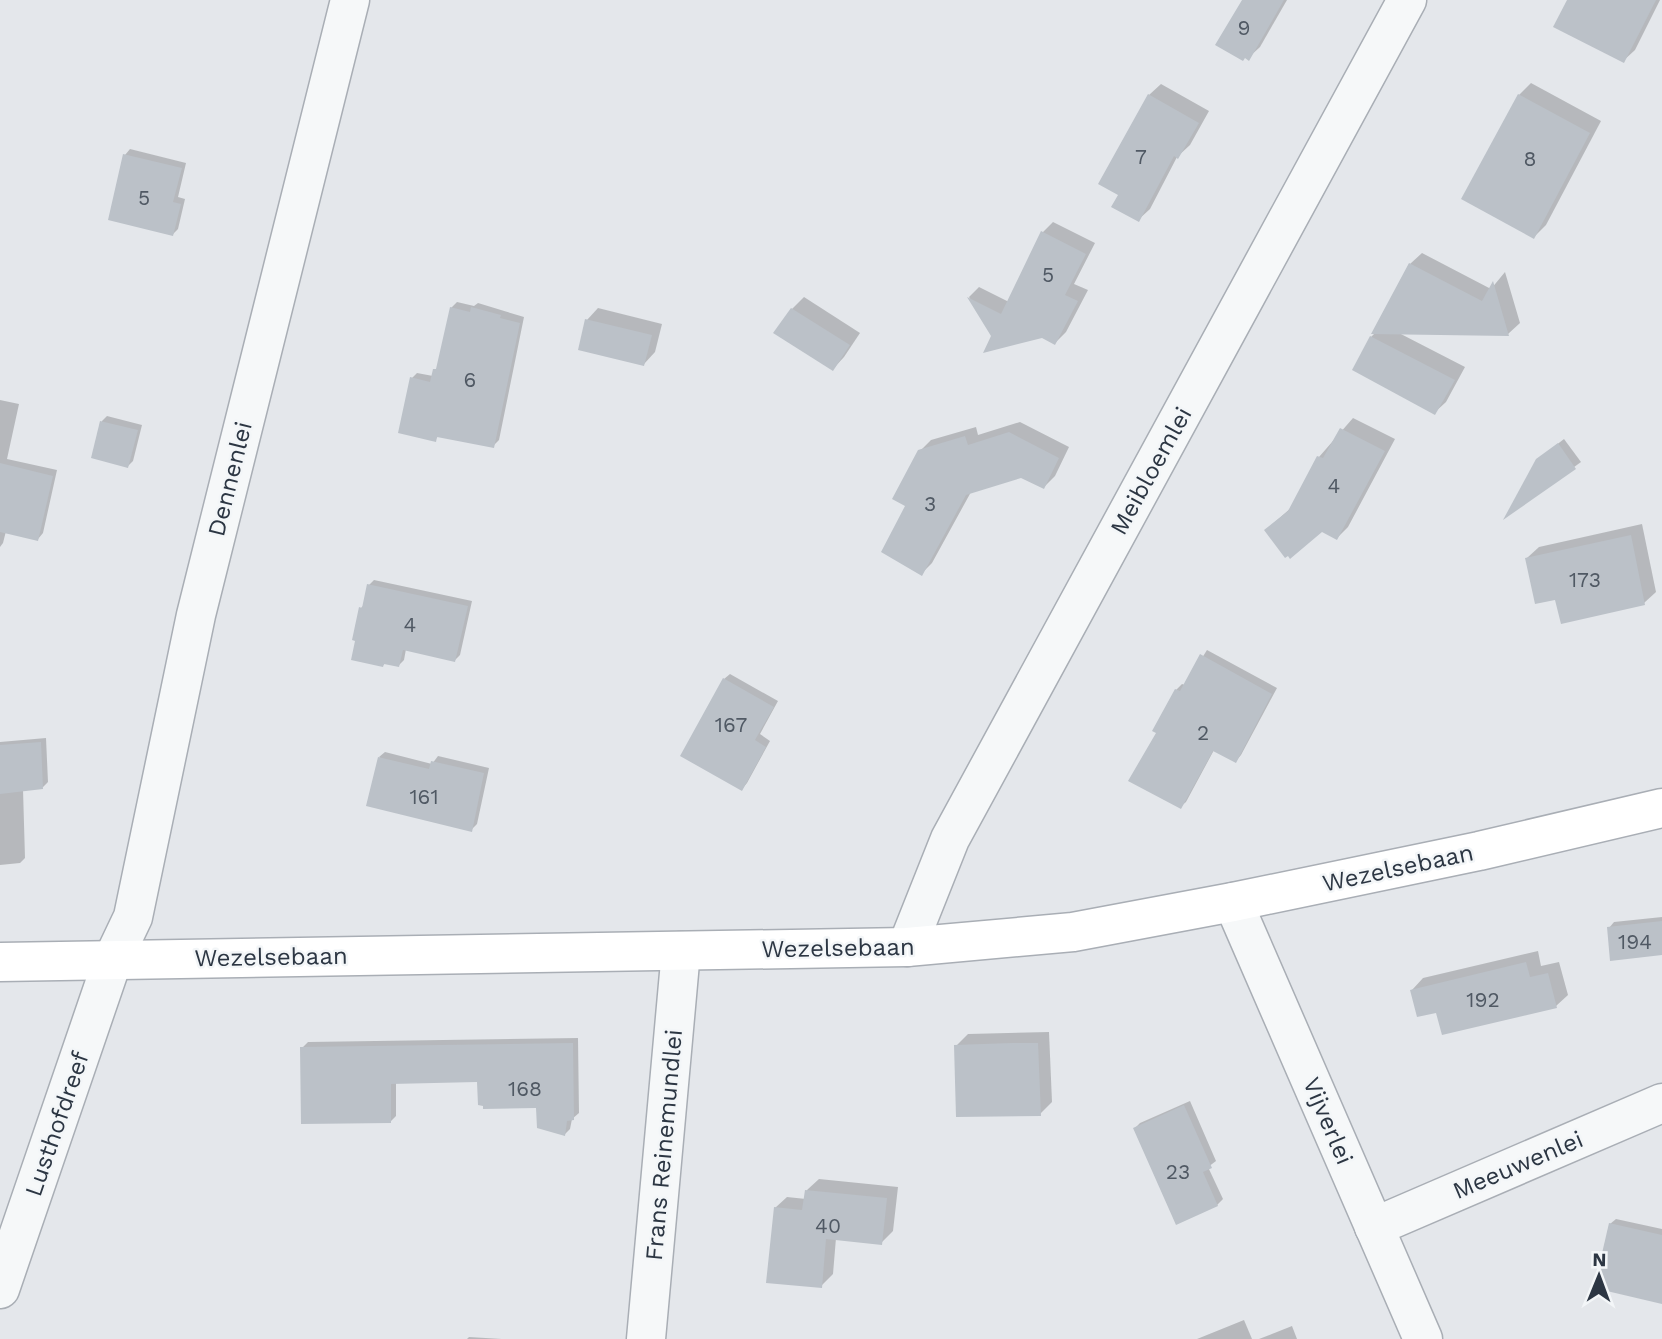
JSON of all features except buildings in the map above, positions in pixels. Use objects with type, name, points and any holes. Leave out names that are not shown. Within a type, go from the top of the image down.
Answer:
[{"type":"street","name":"Dennenlei","points":[[113,959],[133,916],[196,615],[350,0]]},
{"type":"street","name":"Meibloemlei","points":[[908,947],[950,839],[1407,0]]},
{"type":"street","name":"Wezelsebaan","points":[[0,962],[908,947],[1073,932],[1479,851],[1662,808]]},
{"type":"street","name":"Vijverlei","points":[[1233,902],[1423,1339]]},
{"type":"street","name":"Frans Reinemundlei","points":[[646,1339],[681,951]]},
{"type":"street","name":"Lusthofdreef","points":[[0,1289],[113,959]]},
{"type":"street","name":"Meeuwenlei","points":[[1374,1227],[1662,1103]]}]
